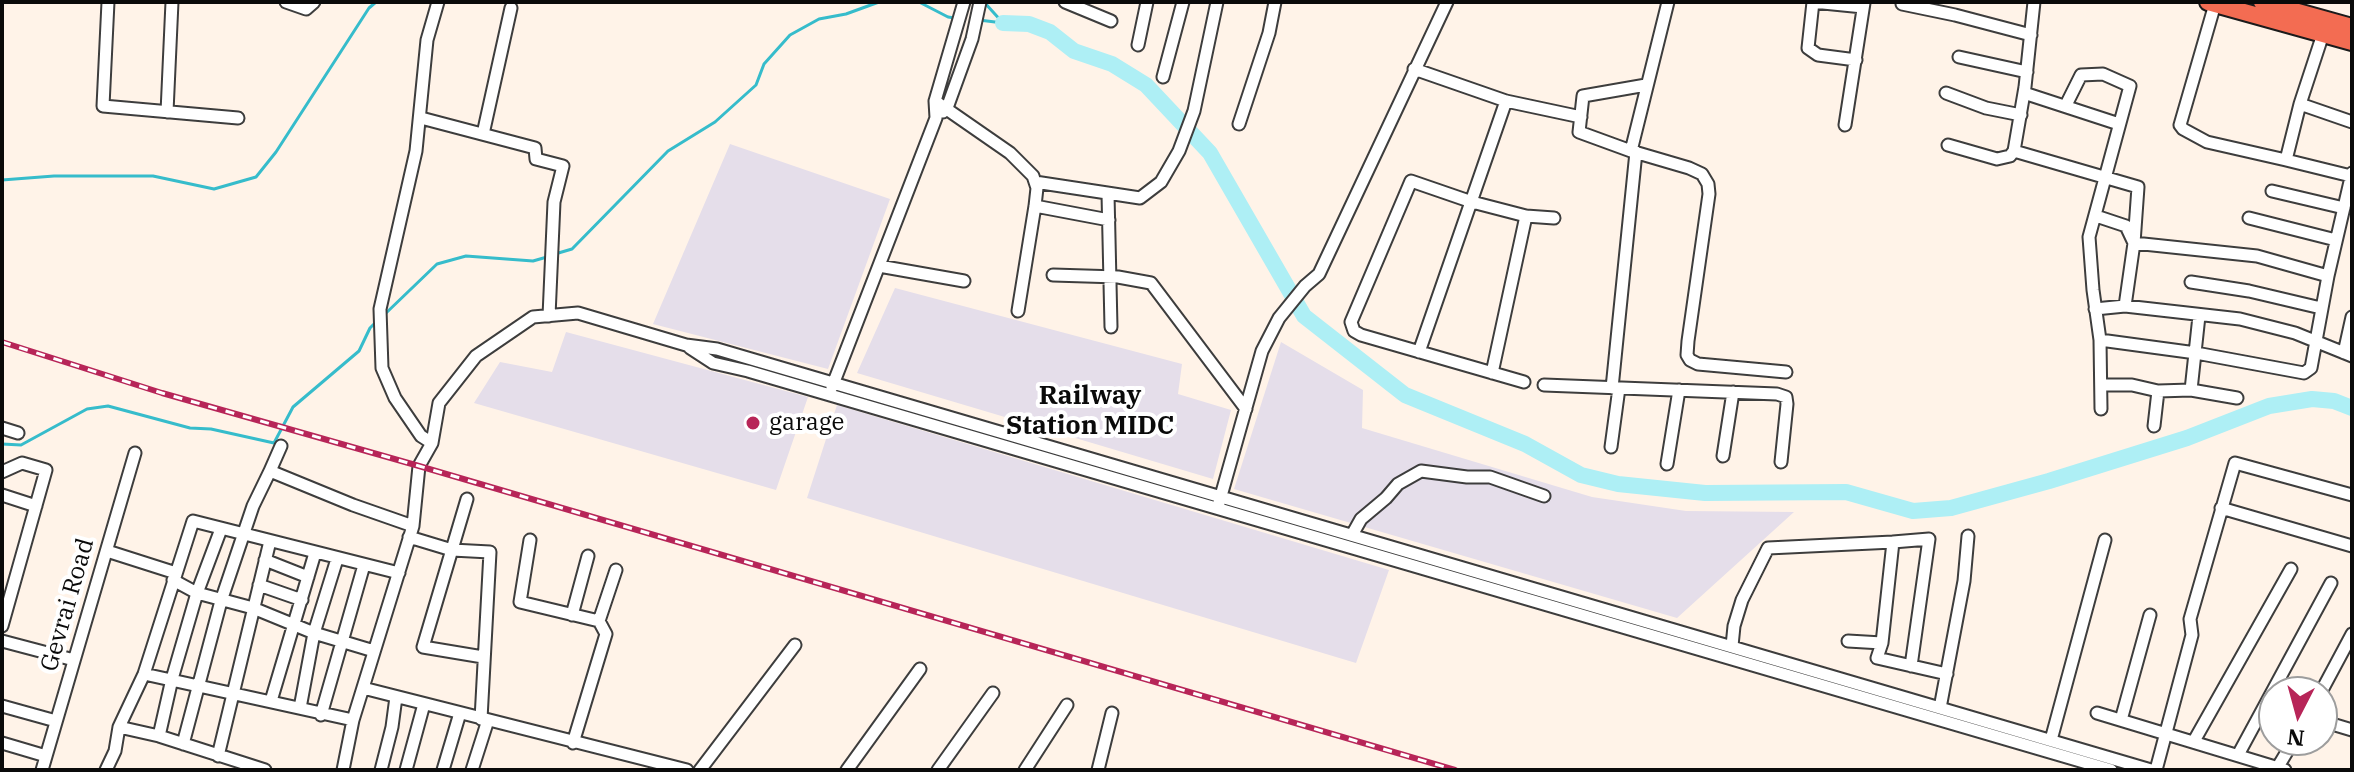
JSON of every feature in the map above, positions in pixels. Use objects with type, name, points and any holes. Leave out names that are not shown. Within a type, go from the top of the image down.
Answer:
[{"type":"highway","points":[[2262,2],[2352,27]]},
{"type":"highway","points":[[2212,3],[2352,42]]},
{"type":"street","points":[[108,2],[103,106],[238,118]]},
{"type":"street","points":[[167,112],[172,2]]},
{"type":"street","points":[[286,2],[306,9],[314,2]]},
{"type":"street","points":[[432,443],[421,436],[395,398],[382,368],[380,309],[416,151],[427,40],[438,2]]},
{"type":"street","points":[[831,389],[936,118],[935,101],[964,2]]},
{"type":"street","points":[[936,118],[947,108],[972,39],[980,2]]},
{"type":"street","points":[[1065,2],[1111,21]]},
{"type":"street","points":[[1138,45],[1147,2]]},
{"type":"street","points":[[1163,77],[1183,2]]},
{"type":"street","points":[[1035,182],[1140,198],[1161,182],[1179,151],[1194,111],[1217,2]]},
{"type":"street","points":[[1239,124],[1269,33],[1275,2]]},
{"type":"street","points":[[1219,502],[1262,351],[1279,318],[1319,274],[1447,2]]},
{"type":"street","points":[[1611,447],[1633,152],[1646,85],[1668,2]]},
{"type":"street","points":[[1845,125],[1856,60],[1864,5],[1813,2],[1808,48],[1818,55],[1856,60]]},
{"type":"street","points":[[1948,145],[1997,159],[2010,156],[2014,151],[2034,2]]},
{"type":"street","points":[[2100,340],[2196,353],[2304,373],[2311,368],[2321,308],[2352,174],[2207,142],[2183,129],[2180,125],[2212,3]]},
{"type":"street","points":[[1902,4],[2031,35]]},
{"type":"street","points":[[483,134],[511,8]]},
{"type":"street","points":[[2286,160],[2323,34]]},
{"type":"street","points":[[1959,57],[2027,72]]},
{"type":"street","points":[[1414,69],[1506,101],[1581,117]]},
{"type":"street","points":[[2066,105],[2081,75],[2103,74],[2130,86],[2089,237],[2100,340],[2101,409]]},
{"type":"street","points":[[1646,85],[1583,96],[1579,132],[1702,174],[1708,184],[1687,355],[1698,364],[1786,372]]},
{"type":"street","points":[[1946,93],[1986,108],[2021,115]]},
{"type":"street","points":[[2024,93],[2119,124]]},
{"type":"street","points":[[935,101],[1010,153],[1033,176],[1035,206],[1018,311]]},
{"type":"street","points":[[1419,352],[1506,101]]},
{"type":"street","points":[[2300,104],[2352,122]]},
{"type":"street","points":[[421,118],[535,148],[536,159],[563,166],[554,202],[549,316]]},
{"type":"street","points":[[2014,151],[2138,187],[2125,306]]},
{"type":"street","points":[[1524,382],[1361,335],[1354,331],[1351,322],[1411,181],[1526,216],[1554,218]]},
{"type":"street","points":[[2272,191],[2344,208]]},
{"type":"street","points":[[1108,194],[1111,327]]},
{"type":"street","points":[[1035,206],[1109,220]]},
{"type":"street","points":[[1492,373],[1526,216]]},
{"type":"street","points":[[2096,216],[2126,226],[2134,243]]},
{"type":"street","points":[[2249,218],[2336,240]]},
{"type":"street","points":[[2134,243],[2257,256],[2328,276]]},
{"type":"street","points":[[879,266],[964,281]]},
{"type":"street","points":[[1053,275],[1110,277],[1151,283],[1246,409]]},
{"type":"street","points":[[2191,282],[2249,291],[2321,308]]},
{"type":"street","points":[[2095,309],[2125,306],[2240,319],[2295,333],[2348,355],[2352,317]]},
{"type":"street","points":[[343,770],[353,720],[411,532],[419,466],[432,443],[439,403],[476,356],[533,317],[578,313],[686,345],[717,349],[831,389],[2111,770]]},
{"type":"street","points":[[2191,390],[2199,316]]},
{"type":"street","points":[[1544,385],[1777,394],[1786,397],[1787,404],[1781,462]]},
{"type":"street","points":[[2101,385],[2132,385],[2158,391],[2191,390],[2237,398]]},
{"type":"street","points":[[1667,464],[1679,390]]},
{"type":"street","points":[[2154,426],[2158,391]]},
{"type":"street","points":[[1723,456],[1733,392]]},
{"type":"street","points":[[2,428],[18,433]]},
{"type":"street","points":[[183,744],[221,601],[243,534],[281,446]]},
{"type":"street","name":"Gevrai Road","points":[[42,770],[135,453]]},
{"type":"street","points":[[2,472],[22,463],[46,470],[8,586],[2,626]]},
{"type":"street","points":[[1219,502],[1352,535],[2153,770],[2192,635],[2190,619],[2235,463],[2352,495]]},
{"type":"street","points":[[270,471],[452,550],[490,552],[483,657],[484,719],[472,770]]},
{"type":"street","points":[[1352,535],[1361,519],[1398,484],[1421,471],[1490,477],[1544,496]]},
{"type":"street","points":[[2,495],[36,506]]},
{"type":"street","points":[[467,499],[423,647],[483,657]]},
{"type":"street","points":[[2221,508],[2352,546]]},
{"type":"street","points":[[106,770],[115,751],[119,727],[144,674],[193,521],[399,573]]},
{"type":"street","points":[[159,736],[197,593],[221,529]]},
{"type":"street","points":[[1940,708],[1964,581],[1968,536]]},
{"type":"street","points":[[1732,646],[1742,600],[1768,548],[1929,539],[1911,666]]},
{"type":"street","points":[[530,540],[520,602],[599,621]]},
{"type":"street","points":[[2051,740],[2105,540]]},
{"type":"street","points":[[223,762],[232,693],[270,541]]},
{"type":"street","points":[[1893,542],[1882,643],[1877,658],[1947,674]]},
{"type":"street","points":[[107,551],[174,577],[197,593],[253,608],[314,633],[374,651]]},
{"type":"street","points":[[271,701],[315,553]]},
{"type":"street","points":[[572,615],[588,556]]},
{"type":"street","points":[[300,708],[314,633],[337,559]]},
{"type":"street","points":[[265,560],[308,577]]},
{"type":"street","points":[[321,715],[364,565]]},
{"type":"street","points":[[2194,741],[2291,569]]},
{"type":"street","points":[[573,743],[606,634],[599,621],[616,570]]},
{"type":"street","points":[[2238,755],[2331,583]]},
{"type":"street","points":[[259,585],[302,600]]},
{"type":"street","points":[[2121,720],[2150,615]]},
{"type":"street","points":[[2329,676],[2352,634]]},
{"type":"street","points":[[2,641],[74,660]]},
{"type":"street","points":[[1848,641],[1882,643]]},
{"type":"street","points":[[700,770],[795,645]]},
{"type":"street","points":[[2339,657],[2352,661]]},
{"type":"street","points":[[847,770],[920,669]]},
{"type":"street","points":[[144,674],[353,720]]},
{"type":"street","points":[[363,688],[684,770]]},
{"type":"street","points":[[938,770],[993,693]]},
{"type":"street","points":[[381,770],[396,697]]},
{"type":"street","points":[[406,770],[424,704]]},
{"type":"street","points":[[1025,770],[1067,705]]},
{"type":"street","points":[[2,706],[56,721]]},
{"type":"street","points":[[443,770],[460,713]]},
{"type":"street","points":[[1098,770],[1112,713]]},
{"type":"street","points":[[2097,713],[2280,769]]},
{"type":"street","points":[[119,727],[183,744],[223,762],[265,770]]},
{"type":"street","points":[[2,743],[46,756]]},
{"type":"shaded area","points":[[730,144],[890,199],[828,369],[653,324]]},
{"type":"shaded area","points":[[895,288],[1182,364],[1178,394],[1231,410],[1213,479],[857,373]]},
{"type":"shaded area","points":[[566,332],[808,397],[776,490],[474,403],[500,362],[552,372]]},
{"type":"shaded area","points":[[1281,342],[1363,390],[1362,428],[1592,497],[1686,511],[1794,512],[1677,618],[1234,489]]},
{"type":"shaded area","points":[[837,405],[1389,570],[1356,663],[807,498]]},
{"type":"waterway","points":[[2,180],[54,176],[153,176],[214,189],[256,177],[376,2]]},
{"type":"waterway","points":[[555,254],[572,249],[668,151],[715,122],[756,85],[764,64],[790,35],[819,19],[846,14],[879,2]]},
{"type":"waterway","points":[[919,2],[955,18]]},
{"type":"waterway","points":[[984,2],[1003,23]]},
{"type":"waterway","points":[[979,20],[1003,23]]},
{"type":"waterway","points":[[1003,23],[1029,24],[1050,32],[1074,51],[1112,64],[1146,85],[1210,153],[1304,316],[1405,395],[1525,444],[1581,475],[1618,484],[1705,493],[1846,492],[1913,511],[1951,508],[2187,438],[2269,406],[2312,399],[2334,401],[2352,408]]},
{"type":"waterway","points":[[385,314],[437,264],[466,256],[533,261],[547,257]]},
{"type":"waterway","points":[[2,444],[21,445],[87,409],[108,406],[190,428],[211,429],[274,443],[293,407],[359,351],[376,322]]},
{"type":"railway","points":[[2,342],[162,393],[1455,770]]},
{"type":"place","name":"garage","points":[[753,423]]},
{"type":"district","name":"Railway Station MIDC","points":[[1090,411]]}]
